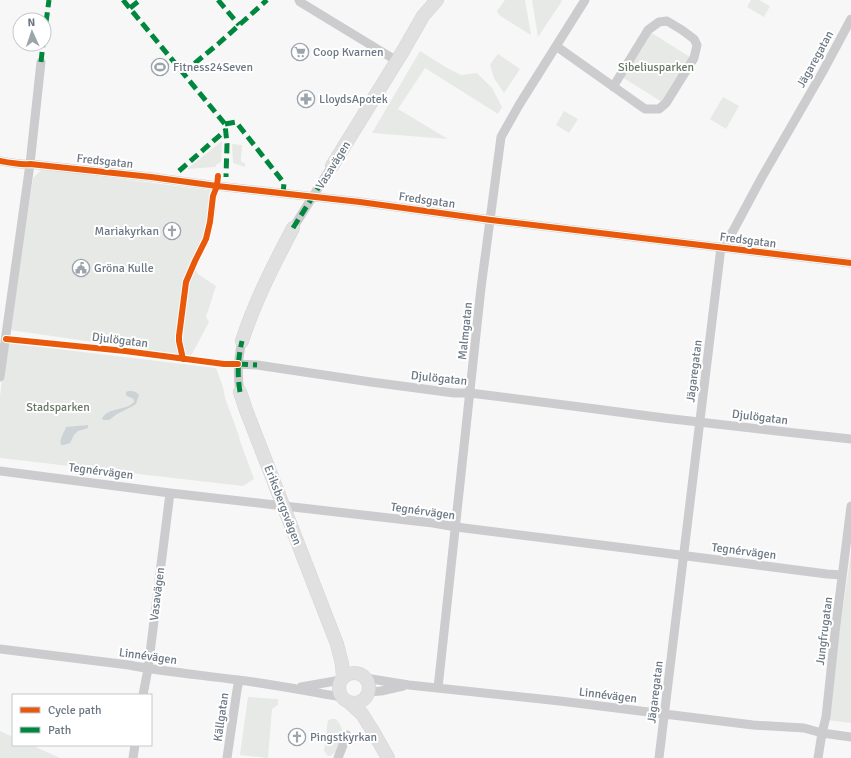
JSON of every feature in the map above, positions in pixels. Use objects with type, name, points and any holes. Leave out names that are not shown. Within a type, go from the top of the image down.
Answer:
[{"type":"main road","name":"Vasavägen","points":[[332,166],[397,61],[423,16],[429,0]]},
{"type":"main road","name":"Vasavägen","points":[[423,16],[437,0]]},
{"type":"main road","name":"Vasavägen","points":[[242,340],[260,294],[293,228]]},
{"type":"main road","name":"Eriksbergsvägen","points":[[240,392],[337,644],[342,664],[342,679]]},
{"type":"main road","name":"Eriksbergsvägen","points":[[337,644],[363,676]]},
{"type":"main road","points":[[374,733],[368,707],[369,686],[363,676],[353,673],[348,674],[342,679],[339,689],[346,700],[362,714],[388,758]]},
{"type":"main road","points":[[346,700],[356,703],[360,702],[368,693]]},
{"type":"street","points":[[299,0],[397,61]]},
{"type":"street","name":"Malmgatan","points":[[438,688],[481,288],[501,137],[519,105],[585,0]]},
{"type":"street","name":"Jägaregatan","points":[[659,758],[721,247],[733,231],[851,19]]},
{"type":"street","points":[[556,46],[613,87],[645,109],[659,109],[666,103],[694,58],[697,45],[694,39],[667,21],[659,22],[648,30],[613,87]]},
{"type":"street","points":[[0,377],[3,338],[30,164],[40,62]]},
{"type":"street","name":"Fredsgatan","points":[[0,161],[360,202],[491,220],[851,263]]},
{"type":"street","name":"Vasavägen","points":[[293,228],[332,166]]},
{"type":"street","name":"Vasavägen","points":[[238,364],[242,340]]},
{"type":"street","name":"Djulögatan","points":[[238,364],[257,365],[454,393],[470,393],[664,418],[851,439]]},
{"type":"street","name":"Eriksbergsvägen","points":[[238,364],[240,392]]},
{"type":"street","name":"Tegnérvägen","points":[[0,471],[433,523],[683,556],[842,575]]},
{"type":"street","name":"Vasavägen","points":[[143,694],[148,669],[170,492]]},
{"type":"street","name":"Jungfrugatan","points":[[818,758],[826,717],[851,506]]},
{"type":"street","name":"Linnévägen","points":[[0,649],[294,688],[346,700]]},
{"type":"street","name":"Linnévägen","points":[[363,676],[409,685],[560,701],[753,725],[804,728],[822,733],[851,737]]},
{"type":"street","name":"Linnévägen","points":[[294,688],[342,679]]},
{"type":"street","name":"Källgatan","points":[[227,758],[239,680]]},
{"type":"street","name":"Linnévägen","points":[[368,693],[409,685]]},
{"type":"street","points":[[338,758],[347,735]]},
{"type":"street","points":[[133,758],[135,746]]},
{"type":"green space","points":[[505,0],[525,0],[531,35],[499,15],[497,11]]},
{"type":"green space","points":[[532,0],[562,1],[538,37]]},
{"type":"green space","points":[[751,0],[759,0],[770,6],[764,17],[747,7]]},
{"type":"green space","name":"Sibeliusparken","points":[[650,32],[690,57],[662,102],[622,77]]},
{"type":"green space","points":[[420,51],[461,75],[477,73],[492,88],[502,107],[498,114],[425,68],[398,109],[448,139],[372,133]]},
{"type":"green space","points":[[498,54],[520,69],[504,93],[494,78],[490,65]]},
{"type":"green space","points":[[723,97],[739,106],[726,129],[710,119]]},
{"type":"green space","points":[[564,111],[578,119],[569,133],[556,125]]},
{"type":"green space","points":[[222,141],[221,162],[215,167],[187,169]]},
{"type":"green space","points":[[232,144],[242,145],[241,162],[245,163],[245,167],[233,163]]},
{"type":"green space","points":[[42,169],[216,191],[216,209],[212,231],[194,266],[198,274],[216,286],[206,317],[209,322],[191,356],[10,330],[33,178]]},
{"type":"green space","name":"Stadsparken","points":[[7,343],[216,368],[223,387],[225,398],[254,479],[243,486],[0,458],[0,396]]},
{"type":"green space","points":[[851,552],[851,723],[827,720]]},
{"type":"green space","points":[[248,697],[278,699],[278,705],[272,709],[268,758],[240,755]]},
{"type":"green space","points":[[336,719],[341,726],[342,735],[338,749],[335,753],[328,756],[324,751],[328,720]]},
{"type":"green space","points":[[0,731],[12,737],[12,746],[33,746],[60,758],[0,758]]},
{"type":"shaded area","points":[[128,391],[139,395],[136,404],[109,420],[102,419],[104,415],[131,405],[134,402],[133,398],[126,395],[126,392]]},
{"type":"shaded area","points":[[88,425],[88,428],[78,431],[74,435],[70,443],[61,445],[61,438],[66,427]]},
{"type":"marked path","points":[[47,12],[49,0]]},
{"type":"marked path","points":[[123,0],[225,124],[227,144],[226,177]]},
{"type":"marked path","points":[[130,8],[140,0]]},
{"type":"marked path","points":[[218,0],[239,25]]},
{"type":"marked path","points":[[183,73],[267,0]]},
{"type":"marked path","points":[[41,62],[42,52]]},
{"type":"marked path","points":[[225,124],[236,122],[284,183],[283,194],[285,194]]},
{"type":"marked path","points":[[179,171],[226,130]]},
{"type":"marked path","points":[[293,228],[332,166]]},
{"type":"marked path","points":[[240,392],[238,366],[242,341]]},
{"type":"marked path","points":[[238,364],[257,365]]},
{"type":"cycle path","points":[[0,161],[15,164],[30,164],[151,177],[360,202],[491,220],[851,263]]},
{"type":"cycle path","points":[[183,359],[179,336],[186,282],[206,239],[218,176]]},
{"type":"cycle path","points":[[6,339],[125,351],[224,364],[238,364]]},
{"type":"place","name":"Coop Kvarnen","points":[[300,52]]},
{"type":"place","name":"Fitness24Seven","points":[[160,67]]},
{"type":"place","name":"LloydsApotek","points":[[306,99]]},
{"type":"place","name":"Mariakyrkan","points":[[172,231]]},
{"type":"place","name":"Gröna Kulle","points":[[81,268]]},
{"type":"place","name":"Pingstkyrkan","points":[[297,737]]}]
